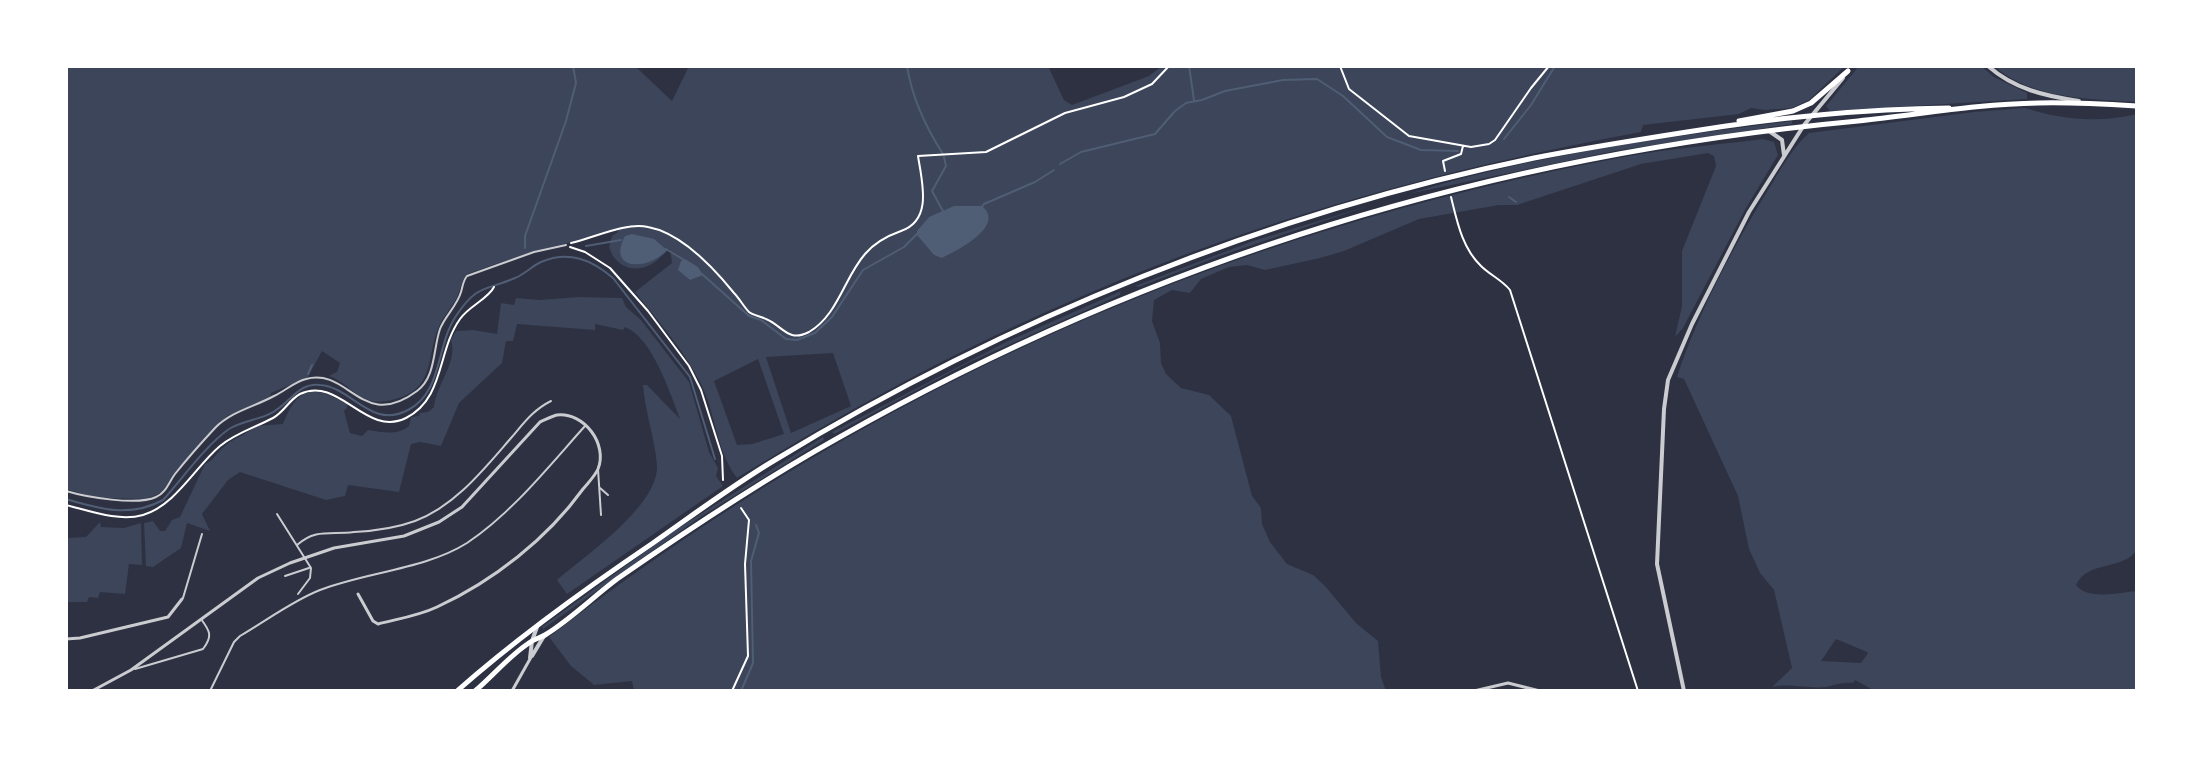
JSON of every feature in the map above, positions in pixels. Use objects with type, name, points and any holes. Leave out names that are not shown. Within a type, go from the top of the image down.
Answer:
[{"type":"main road","points":[[457,691],[538,625],[776,459],[912,384],[1039,322],[1231,244],[1389,195],[1531,159],[1793,111],[1811,103],[1851,69]]},
{"type":"main road","points":[[475,691],[532,641],[545,635],[613,582],[726,504],[904,401],[1125,297],[1255,248],[1392,205],[1464,187],[1610,155],[1763,130],[2037,103],[2137,106]]},
{"type":"main road","points":[[1710,128],[1811,116],[1974,108]]},
{"type":"main road","points":[[1389,195],[1392,205]]},
{"type":"street","points":[[1988,66],[2011,83],[2027,89],[2052,97],[2097,104]]},
{"type":"street","points":[[1684,691],[1657,564],[1667,388],[1675,359],[1723,260],[1804,125],[1851,69]]},
{"type":"street","points":[[1763,130],[1782,140],[1784,156]]},
{"type":"street","points":[[92,691],[131,670],[258,578],[334,548],[404,536],[439,522],[462,507],[540,422],[556,415],[571,417],[586,425],[598,441],[598,468],[573,504],[535,542],[485,580],[437,607],[378,624],[373,621],[358,594]]},
{"type":"street","points":[[66,639],[168,617],[182,599]]},
{"type":"street","points":[[530,658],[538,625]]},
{"type":"street","points":[[512,691],[545,635]]},
{"type":"street","points":[[1474,691],[1508,683],[1540,691]]},
{"type":"lane","points":[[66,491],[97,499],[147,500],[156,497],[164,492],[175,474],[225,420],[299,381],[314,377],[331,379],[362,402],[376,404],[408,397],[427,380],[442,324],[455,305],[467,276],[534,252],[566,245]]},
{"type":"lane","points":[[297,545],[308,535],[323,531],[351,533],[383,528],[414,521],[439,508],[484,469],[536,409],[551,401]]},
{"type":"lane","points":[[210,691],[240,636],[318,591],[435,557],[465,544],[491,525],[586,425]]},
{"type":"lane","points":[[598,468],[601,515]]},
{"type":"lane","points":[[599,487],[608,495]]},
{"type":"lane","points":[[277,514],[311,568],[310,578],[298,594]]},
{"type":"lane","points":[[182,599],[202,534]]},
{"type":"lane","points":[[285,576],[311,568]]},
{"type":"lane","points":[[131,670],[203,649],[210,640],[210,631],[200,618]]},
{"type":"path","points":[[566,245],[624,227],[652,227],[701,259],[749,312],[774,323],[786,334],[799,336],[808,333],[830,314],[865,254],[884,238],[909,228],[920,217],[923,193],[918,156],[986,152],[1065,113],[1124,97],[1152,84],[1169,66]]},
{"type":"path","points":[[1340,66],[1349,89],[1404,133],[1415,139],[1463,146],[1480,146],[1495,140],[1549,66]]},
{"type":"path","points":[[1448,184],[1443,161],[1461,154],[1463,146]]},
{"type":"path","points":[[1452,199],[1461,234],[1470,253],[1510,290],[1638,691]]},
{"type":"path","points":[[566,245],[585,252],[610,268],[648,311],[689,366],[701,390],[723,462],[723,480]]},
{"type":"path","points":[[66,505],[118,517],[141,516],[150,512],[165,503],[218,448],[240,432],[272,419],[285,410],[290,401],[314,389],[328,391],[364,415],[383,421],[403,420],[418,410],[434,390],[448,341],[459,320],[472,305],[491,294],[494,287]]},
{"type":"path","points":[[732,691],[748,656],[745,564],[749,520],[741,508]]},
{"type":"shaded area","points":[[66,66],[635,66],[672,101],[689,66],[1048,66],[1064,100],[1072,105],[1149,76],[1162,66],[1845,66],[1809,100],[1792,108],[1751,108],[1739,114],[1643,125],[1641,132],[1499,161],[1358,198],[1152,267],[951,357],[864,403],[737,478],[720,444],[706,396],[694,371],[635,292],[672,263],[670,249],[643,268],[630,268],[615,259],[609,247],[612,236],[618,232],[617,228],[467,274],[440,325],[425,377],[412,392],[402,397],[379,402],[360,396],[329,376],[337,372],[340,363],[322,351],[308,377],[271,393],[270,398],[227,416],[174,474],[162,492],[147,499],[97,498],[66,489]],"holes":[[[833,353],[851,406],[791,433],[766,357]],[[758,359],[784,434],[752,444],[737,445],[714,381]]]},
{"type":"shaded area","points":[[1859,66],[1981,66],[1994,77],[2027,93],[2027,99],[1830,111],[1826,106]]},
{"type":"shaded area","points":[[1994,66],[2137,66],[2137,102],[2081,98],[2043,91],[2009,77]]},
{"type":"shaded area","points":[[2025,108],[2067,118],[2095,119],[2137,114],[2137,550],[2123,561],[2088,572],[2076,585],[2088,593],[2097,594],[2137,591],[2137,691],[1875,691],[1855,680],[1853,683],[1826,687],[1772,687],[1792,668],[1774,590],[1760,573],[1749,549],[1738,496],[1684,379],[1677,377],[1707,302],[1732,252],[1785,162],[1809,133]],"holes":[[[1836,639],[1868,653],[1861,663],[1821,661]]]},
{"type":"shaded area","points":[[1792,121],[1792,124],[1615,151],[1408,194],[1550,158]]},
{"type":"shaded area","points":[[1763,139],[1774,142],[1778,155],[1746,208],[1683,328],[1675,337],[1682,306],[1682,251],[1716,166],[1714,156],[1708,153],[1641,164],[1517,205],[1499,205],[1419,219],[1320,258],[1265,270],[1247,265],[1229,267],[1201,279],[1190,293],[1172,290],[1154,300],[1152,321],[1166,374],[1181,388],[1209,395],[1231,416],[1252,496],[1261,508],[1262,524],[1270,542],[1287,564],[1313,575],[1325,586],[1356,623],[1378,641],[1381,677],[1386,691],[634,691],[632,681],[594,685],[571,666],[549,637],[671,548],[796,468],[925,395],[1057,332],[1193,276],[1332,229],[1476,189],[1641,154]]},
{"type":"shaded area","points":[[1371,205],[1139,287],[1135,286],[1253,241]]},
{"type":"shaded area","points":[[954,206],[982,206],[988,214],[988,221],[977,236],[942,258],[934,255],[917,231],[929,217]]},
{"type":"shaded area","points":[[632,234],[654,239],[667,250],[650,262],[632,264],[625,261],[621,248],[625,236]]},
{"type":"shaded area","points":[[685,259],[698,267],[703,275],[690,280],[678,270]]},
{"type":"shaded area","points":[[1121,291],[1120,295],[968,363],[834,434],[832,432],[1006,342]]},
{"type":"shaded area","points":[[516,298],[622,298],[626,307],[641,320],[689,382],[709,452],[718,468],[716,476],[723,486],[567,594],[557,580],[618,529],[646,497],[654,481],[656,456],[643,385],[647,385],[680,419],[652,354],[635,333],[625,327],[623,330],[595,324],[595,330],[517,324],[513,341],[506,341],[502,363],[459,403],[441,446],[420,442],[411,444],[399,492],[348,485],[345,496],[326,500],[240,472],[228,480],[202,514],[210,531],[187,523],[181,548],[153,567],[146,566],[144,523],[153,521],[160,531],[165,531],[172,520],[180,517],[205,464],[226,445],[255,426],[283,424],[300,397],[315,392],[345,403],[347,401],[344,411],[350,433],[362,436],[368,430],[400,431],[409,426],[411,417],[434,407],[452,357],[451,340],[456,331],[497,334],[501,303],[514,305]]},
{"type":"shaded area","points":[[823,437],[824,440],[702,516],[543,629],[672,532]]},
{"type":"shaded area","points":[[100,522],[101,527],[124,528],[141,523],[142,565],[129,564],[125,594],[100,592],[98,598],[89,597],[87,602],[66,602],[66,538],[86,537]]},
{"type":"waterway","points":[[525,248],[525,236],[566,121],[576,83],[573,66]]},
{"type":"waterway","points":[[907,66],[920,112],[943,154]]},
{"type":"waterway","points":[[1189,66],[1194,100]]},
{"type":"waterway","points":[[1504,139],[1531,105],[1555,66]]},
{"type":"waterway","points":[[1060,164],[1081,152],[1155,134],[1186,103],[1225,91],[1283,80],[1317,79],[1343,96],[1387,137],[1421,150],[1458,151]]},
{"type":"waterway","points":[[943,211],[932,191],[946,166],[944,157]]},
{"type":"waterway","points":[[981,208],[1054,170]]},
{"type":"waterway","points":[[1509,197],[1516,202]]},
{"type":"waterway","points":[[702,274],[749,316],[761,320],[786,339],[797,340],[815,333],[832,317],[863,270],[904,247],[919,232]]},
{"type":"waterway","points":[[586,246],[621,240]]},
{"type":"waterway","points":[[666,249],[684,260]]},
{"type":"waterway","points":[[66,499],[115,510],[151,506],[163,500],[203,453],[229,429],[273,412],[307,386],[331,387],[383,415],[408,410],[427,392],[450,328],[470,298],[519,276],[541,262],[561,257],[588,262],[613,278],[690,377],[715,459]]},
{"type":"waterway","points":[[308,374],[312,365]]},
{"type":"waterway","points":[[741,691],[753,663],[751,561],[759,533],[756,525]]}]
